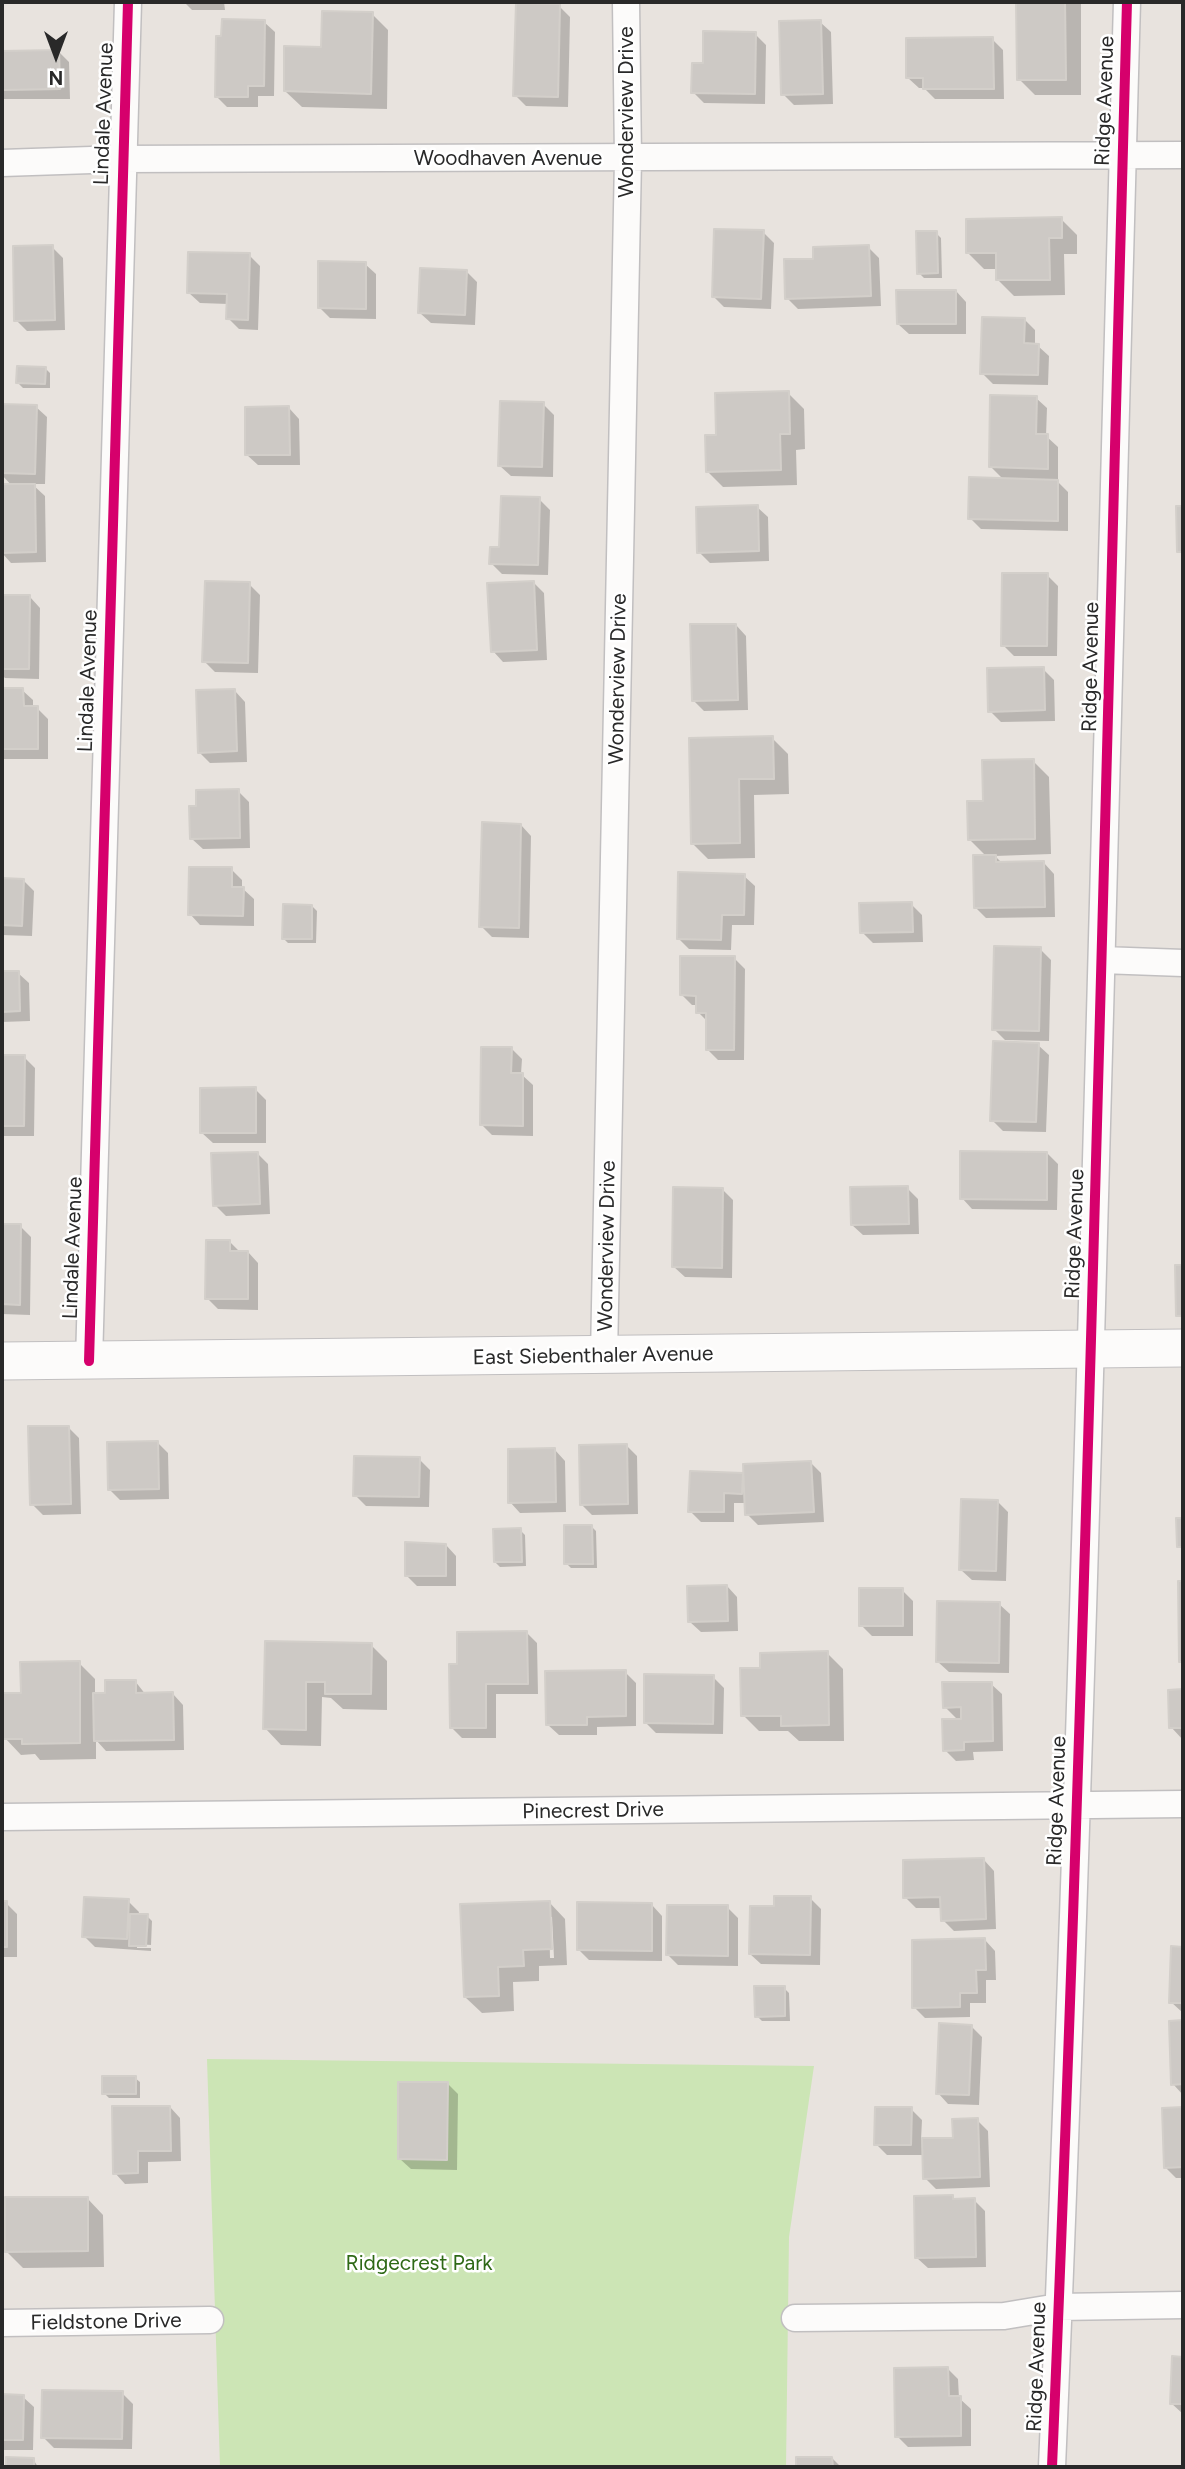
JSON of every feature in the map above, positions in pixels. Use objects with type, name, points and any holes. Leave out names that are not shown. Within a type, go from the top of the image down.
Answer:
[{"type":"main road","name":"East Siebenthaler Avenue","points":[[2,1361],[1183,1348]]},
{"type":"street","name":"Lindale Avenue","points":[[89,1361],[121,159],[128,2]]},
{"type":"street","name":"Wonderview Drive","points":[[604,1356],[628,159],[626,2]]},
{"type":"street","name":"Ridge Avenue","points":[[1052,2467],[1077,1807],[1127,2]]},
{"type":"street","name":"Woodhaven Avenue","points":[[2,163],[121,159],[1183,155]]},
{"type":"street","points":[[1102,960],[1183,963]]},
{"type":"street","name":"Pinecrest Drive","points":[[2,1817],[1183,1804]]},
{"type":"street","points":[[795,2318],[1004,2316],[1058,2307],[1183,2305]]},
{"type":"street","name":"Fieldstone Drive","points":[[2,2323],[210,2320]]},
{"type":"green space","name":"Ridgecrest Park","points":[[207,2059],[814,2066],[789,2237],[786,2467],[220,2467]]},
{"type":"building","points":[[1016,2],[1065,2],[1066,80],[1017,80]]},
{"type":"building","points":[[516,3],[560,4],[558,97],[513,96]]},
{"type":"building","points":[[322,11],[373,12],[371,94],[284,91],[284,46],[321,47]]},
{"type":"building","points":[[222,19],[265,20],[264,86],[248,86],[248,97],[215,97],[216,36],[221,36]]},
{"type":"building","points":[[821,20],[823,94],[781,95],[779,21]]},
{"type":"building","points":[[703,31],[756,32],[755,94],[691,93],[692,63],[703,63]]},
{"type":"building","points":[[993,37],[994,89],[923,89],[923,78],[906,78],[906,38]]},
{"type":"building","points":[[59,50],[60,89],[2,90],[2,51]]},
{"type":"building","points":[[1062,217],[1062,238],[1049,238],[1050,280],[996,280],[996,253],[966,253],[966,219]]},
{"type":"building","points":[[714,229],[764,230],[761,299],[712,297]]},
{"type":"building","points":[[916,231],[937,231],[938,273],[917,274]]},
{"type":"building","points":[[53,245],[55,320],[14,321],[13,246]]},
{"type":"building","points":[[869,245],[871,296],[785,299],[784,259],[813,259],[813,247]]},
{"type":"building","points":[[188,252],[250,253],[248,320],[226,319],[227,294],[187,293]]},
{"type":"building","points":[[318,261],[366,262],[366,309],[318,308]]},
{"type":"building","points":[[420,268],[467,270],[465,315],[418,313]]},
{"type":"building","points":[[896,290],[956,290],[956,324],[897,324]]},
{"type":"building","points":[[982,317],[1025,318],[1024,343],[1039,344],[1038,375],[980,374]]},
{"type":"building","points":[[17,366],[46,367],[45,384],[16,383]]},
{"type":"building","points":[[789,391],[790,434],[780,434],[781,470],[706,472],[705,435],[716,435],[715,393]]},
{"type":"building","points":[[990,395],[1037,396],[1036,434],[1048,434],[1048,469],[989,467]]},
{"type":"building","points":[[500,401],[544,402],[542,467],[498,466]]},
{"type":"building","points":[[2,404],[37,405],[35,474],[2,473]]},
{"type":"building","points":[[289,406],[290,455],[245,455],[245,407]]},
{"type":"building","points":[[969,477],[1058,480],[1058,521],[968,519]]},
{"type":"building","points":[[2,484],[35,484],[36,552],[2,553]]},
{"type":"building","points":[[501,496],[540,497],[538,565],[489,564],[490,547],[499,547]]},
{"type":"building","points":[[758,505],[759,551],[697,553],[696,507]]},
{"type":"building","points":[[1176,506],[1183,506],[1183,552],[1177,552]]},
{"type":"building","points":[[1002,573],[1048,573],[1047,646],[1001,646]]},
{"type":"building","points":[[205,581],[250,582],[248,663],[202,662]]},
{"type":"building","points":[[534,581],[537,650],[491,652],[487,583]]},
{"type":"building","points":[[2,595],[30,595],[29,669],[2,669]]},
{"type":"building","points":[[690,624],[736,624],[738,700],[692,701]]},
{"type":"building","points":[[1044,667],[1045,710],[988,712],[987,668]]},
{"type":"building","points":[[2,688],[23,688],[24,706],[38,706],[38,749],[2,749]]},
{"type":"building","points":[[235,689],[237,751],[198,753],[196,690]]},
{"type":"building","points":[[773,736],[774,779],[739,779],[740,843],[691,844],[689,738]]},
{"type":"building","points":[[1034,759],[1035,839],[968,840],[967,801],[983,801],[982,760]]},
{"type":"building","points":[[239,789],[240,838],[190,839],[189,806],[196,806],[196,790]]},
{"type":"building","points":[[482,822],[521,824],[519,928],[479,927]]},
{"type":"building","points":[[973,855],[996,855],[996,862],[1044,861],[1045,907],[974,908]]},
{"type":"building","points":[[189,867],[232,867],[232,887],[244,887],[243,916],[188,915]]},
{"type":"building","points":[[678,872],[745,874],[744,915],[722,915],[721,940],[677,939]]},
{"type":"building","points":[[2,878],[24,879],[22,926],[2,925]]},
{"type":"building","points":[[912,902],[913,932],[860,933],[859,903]]},
{"type":"building","points":[[283,904],[312,905],[312,939],[282,939]]},
{"type":"building","points":[[994,946],[1041,947],[1039,1031],[992,1030]]},
{"type":"building","points":[[680,956],[735,956],[734,1050],[706,1050],[706,1013],[696,1013],[696,996],[680,995]]},
{"type":"building","points":[[2,971],[19,971],[20,1011],[2,1012]]},
{"type":"building","points":[[993,1041],[1039,1043],[1036,1122],[990,1121]]},
{"type":"building","points":[[481,1047],[512,1047],[511,1073],[523,1073],[523,1126],[480,1125]]},
{"type":"building","points":[[2,1055],[25,1055],[24,1126],[2,1126]]},
{"type":"building","points":[[256,1087],[256,1133],[200,1133],[200,1088]]},
{"type":"building","points":[[960,1151],[1047,1152],[1047,1200],[960,1199]]},
{"type":"building","points":[[258,1152],[260,1204],[213,1206],[211,1153]]},
{"type":"building","points":[[908,1186],[909,1224],[851,1225],[850,1187]]},
{"type":"building","points":[[673,1187],[723,1188],[722,1268],[672,1267]]},
{"type":"building","points":[[2,1224],[21,1224],[20,1305],[2,1304]]},
{"type":"building","points":[[206,1240],[230,1240],[230,1251],[248,1251],[248,1299],[205,1299]]},
{"type":"building","points":[[1175,1265],[1183,1265],[1183,1316],[1176,1316]]},
{"type":"building","points":[[28,1426],[69,1426],[71,1504],[30,1505]]},
{"type":"building","points":[[158,1441],[159,1489],[108,1490],[107,1442]]},
{"type":"building","points":[[627,1444],[628,1504],[580,1505],[579,1445]]},
{"type":"building","points":[[555,1448],[556,1502],[508,1503],[508,1449]]},
{"type":"building","points":[[354,1456],[420,1457],[419,1497],[353,1496]]},
{"type":"building","points":[[811,1461],[814,1512],[745,1515],[743,1464]]},
{"type":"building","points":[[690,1471],[743,1473],[742,1494],[724,1493],[724,1512],[688,1512]]},
{"type":"building","points":[[961,1499],[998,1500],[996,1571],[959,1570]]},
{"type":"building","points":[[1176,1518],[1183,1518],[1183,1547],[1177,1547]]},
{"type":"building","points":[[564,1525],[592,1525],[593,1564],[564,1564]]},
{"type":"building","points":[[521,1528],[522,1562],[494,1562],[493,1529]]},
{"type":"building","points":[[405,1542],[446,1544],[446,1576],[405,1576]]},
{"type":"building","points":[[1178,1581],[1183,1581],[1183,1662],[1179,1662]]},
{"type":"building","points":[[727,1585],[728,1621],[688,1622],[687,1586]]},
{"type":"building","points":[[859,1588],[903,1588],[903,1626],[859,1626]]},
{"type":"building","points":[[937,1601],[1000,1602],[999,1663],[936,1662]]},
{"type":"building","points":[[527,1631],[528,1684],[486,1684],[486,1728],[450,1728],[449,1664],[457,1664],[457,1632]]},
{"type":"building","points":[[265,1641],[372,1643],[371,1694],[325,1694],[325,1682],[306,1682],[306,1730],[263,1729]]},
{"type":"building","points":[[828,1651],[829,1725],[781,1726],[781,1716],[741,1716],[740,1668],[760,1668],[760,1653]]},
{"type":"building","points":[[80,1661],[80,1743],[22,1744],[22,1739],[3,1739],[2,1693],[21,1693],[20,1662]]},
{"type":"building","points":[[626,1670],[626,1716],[587,1717],[587,1725],[546,1725],[545,1671]]},
{"type":"building","points":[[644,1674],[714,1675],[713,1724],[644,1723]]},
{"type":"building","points":[[105,1680],[136,1680],[136,1693],[173,1692],[174,1740],[94,1741],[93,1693],[105,1693]]},
{"type":"building","points":[[942,1682],[992,1682],[993,1741],[964,1742],[964,1750],[943,1751],[942,1719],[961,1719],[961,1707],[943,1708]]},
{"type":"building","points":[[1183,1689],[1183,1728],[1169,1728],[1168,1690]]},
{"type":"building","points":[[984,1858],[986,1919],[941,1921],[940,1897],[903,1898],[903,1860]]},
{"type":"building","points":[[774,1896],[811,1896],[810,1955],[749,1954],[750,1906],[774,1906]]},
{"type":"building","points":[[84,1897],[129,1899],[127,1939],[82,1937]]},
{"type":"building","points":[[2,1901],[7,1901],[7,1947],[2,1947]]},
{"type":"building","points":[[550,1901],[552,1949],[523,1950],[524,1966],[498,1967],[499,1996],[464,1997],[460,1904]]},
{"type":"building","points":[[577,1902],[652,1903],[652,1951],[577,1950]]},
{"type":"building","points":[[667,1905],[728,1905],[728,1956],[666,1955]]},
{"type":"building","points":[[130,1914],[148,1914],[146,1946],[129,1946]]},
{"type":"building","points":[[985,1938],[986,1970],[976,1970],[977,1993],[960,1993],[960,2007],[912,2008],[912,1940]]},
{"type":"building","points":[[1171,1946],[1183,1947],[1183,2003],[1169,2003]]},
{"type":"building","points":[[754,1986],[785,1986],[785,2016],[755,2017]]},
{"type":"building","points":[[1183,2020],[1183,2084],[1171,2085],[1169,2021]]},
{"type":"building","points":[[939,2023],[972,2025],[969,2095],[936,2094]]},
{"type":"building","points":[[102,2076],[136,2076],[136,2094],[102,2094]]},
{"type":"building","points":[[398,2082],[448,2082],[447,2160],[398,2159]]},
{"type":"building","points":[[112,2106],[170,2106],[171,2151],[138,2151],[138,2173],[113,2174]]},
{"type":"building","points":[[875,2107],[912,2107],[911,2145],[874,2145]]},
{"type":"building","points":[[1183,2107],[1183,2167],[1164,2168],[1162,2108]]},
{"type":"building","points":[[978,2118],[980,2177],[923,2179],[922,2138],[953,2138],[952,2119]]},
{"type":"building","points":[[953,2195],[953,2199],[975,2198],[976,2257],[915,2258],[914,2196]]},
{"type":"building","points":[[5,2197],[88,2197],[88,2251],[5,2252]]},
{"type":"building","points":[[1172,2356],[1183,2357],[1183,2404],[1170,2404]]},
{"type":"building","points":[[948,2367],[949,2396],[961,2396],[961,2436],[895,2437],[894,2368]]},
{"type":"building","points":[[42,2390],[123,2391],[122,2439],[41,2438]]},
{"type":"building","points":[[2,2394],[24,2395],[23,2440],[2,2440]]},
{"type":"building","points":[[6,2457],[34,2458],[34,2467],[6,2467]]},
{"type":"building","points":[[796,2457],[832,2457],[833,2467],[796,2467]]},
{"type":"cycle path","points":[[89,1361],[128,2]]},
{"type":"cycle path","points":[[1052,2467],[1085,1543],[1127,2]]}]
